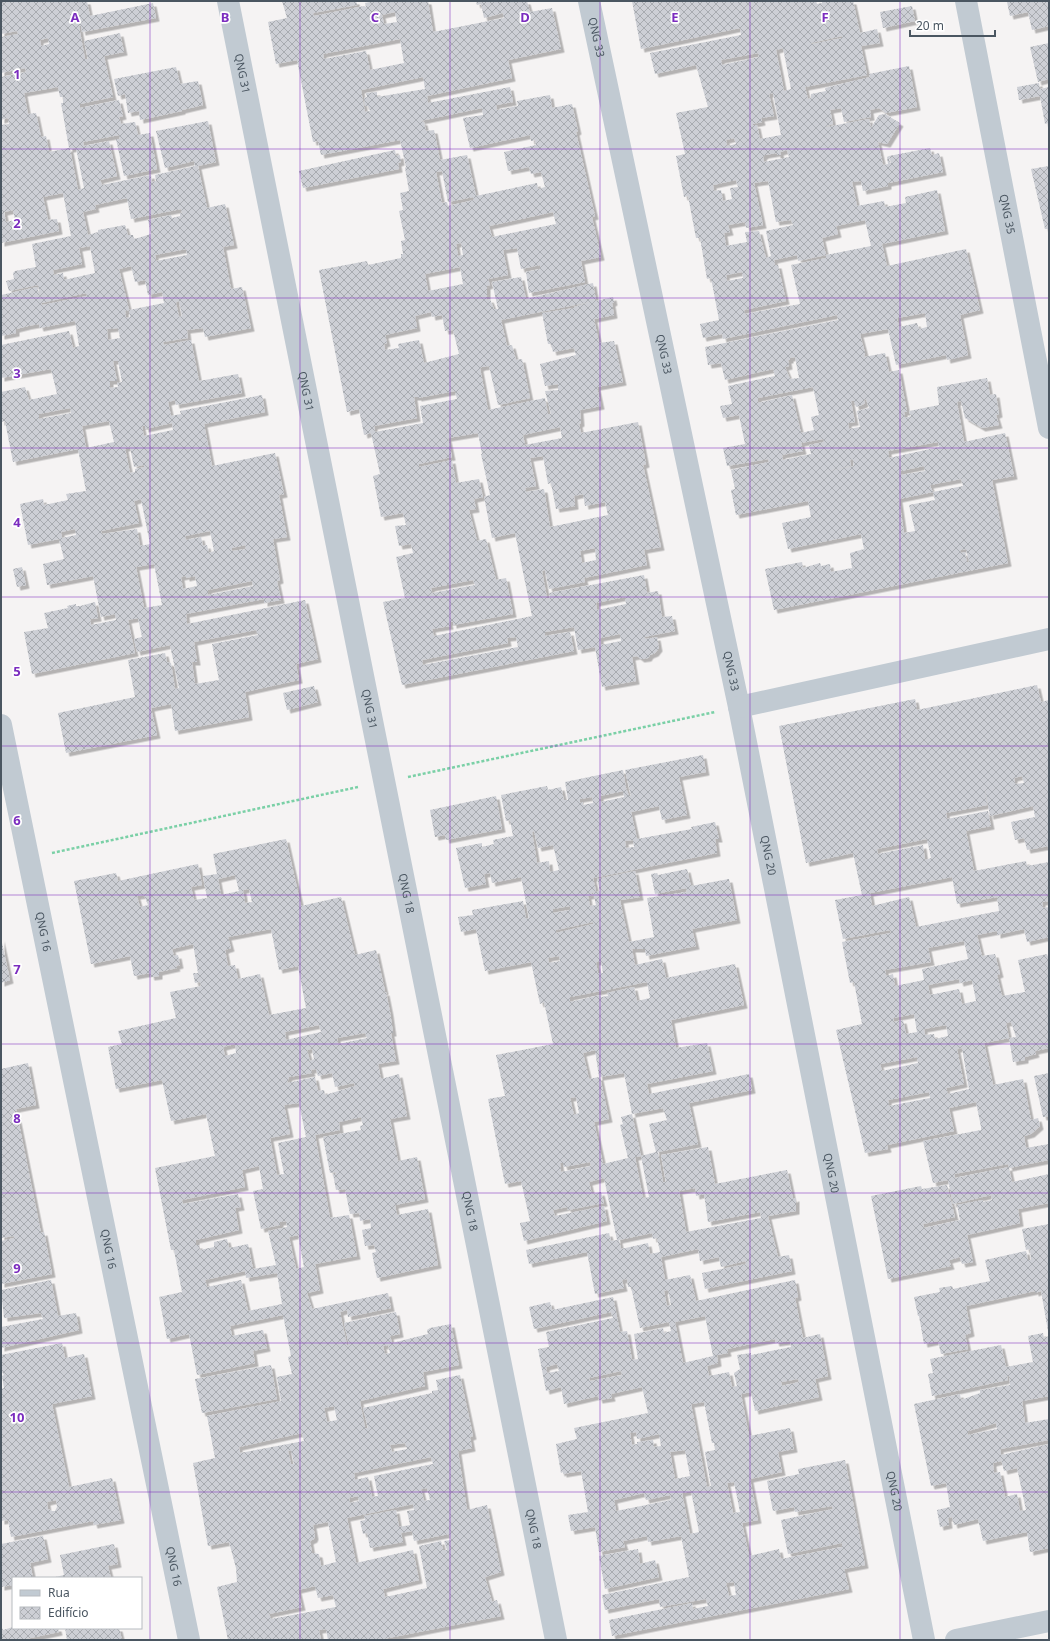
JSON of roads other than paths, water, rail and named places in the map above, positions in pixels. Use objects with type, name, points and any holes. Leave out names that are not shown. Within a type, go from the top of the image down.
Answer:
[{"type":"street","name":"QNG 31","points":[[228,1],[386,782]]},
{"type":"street","name":"QNG 33","points":[[589,1],[739,707]]},
{"type":"street","name":"QNG 35","points":[[966,1],[1049,428]]},
{"type":"street","points":[[739,707],[1049,639]]},
{"type":"street","name":"QNG 20","points":[[739,707],[924,1640]]},
{"type":"street","name":"QNG 16","points":[[1,725],[189,1640]]},
{"type":"street","name":"QNG 18","points":[[386,782],[556,1640]]},
{"type":"street","points":[[956,1640],[1049,1621]]}]
